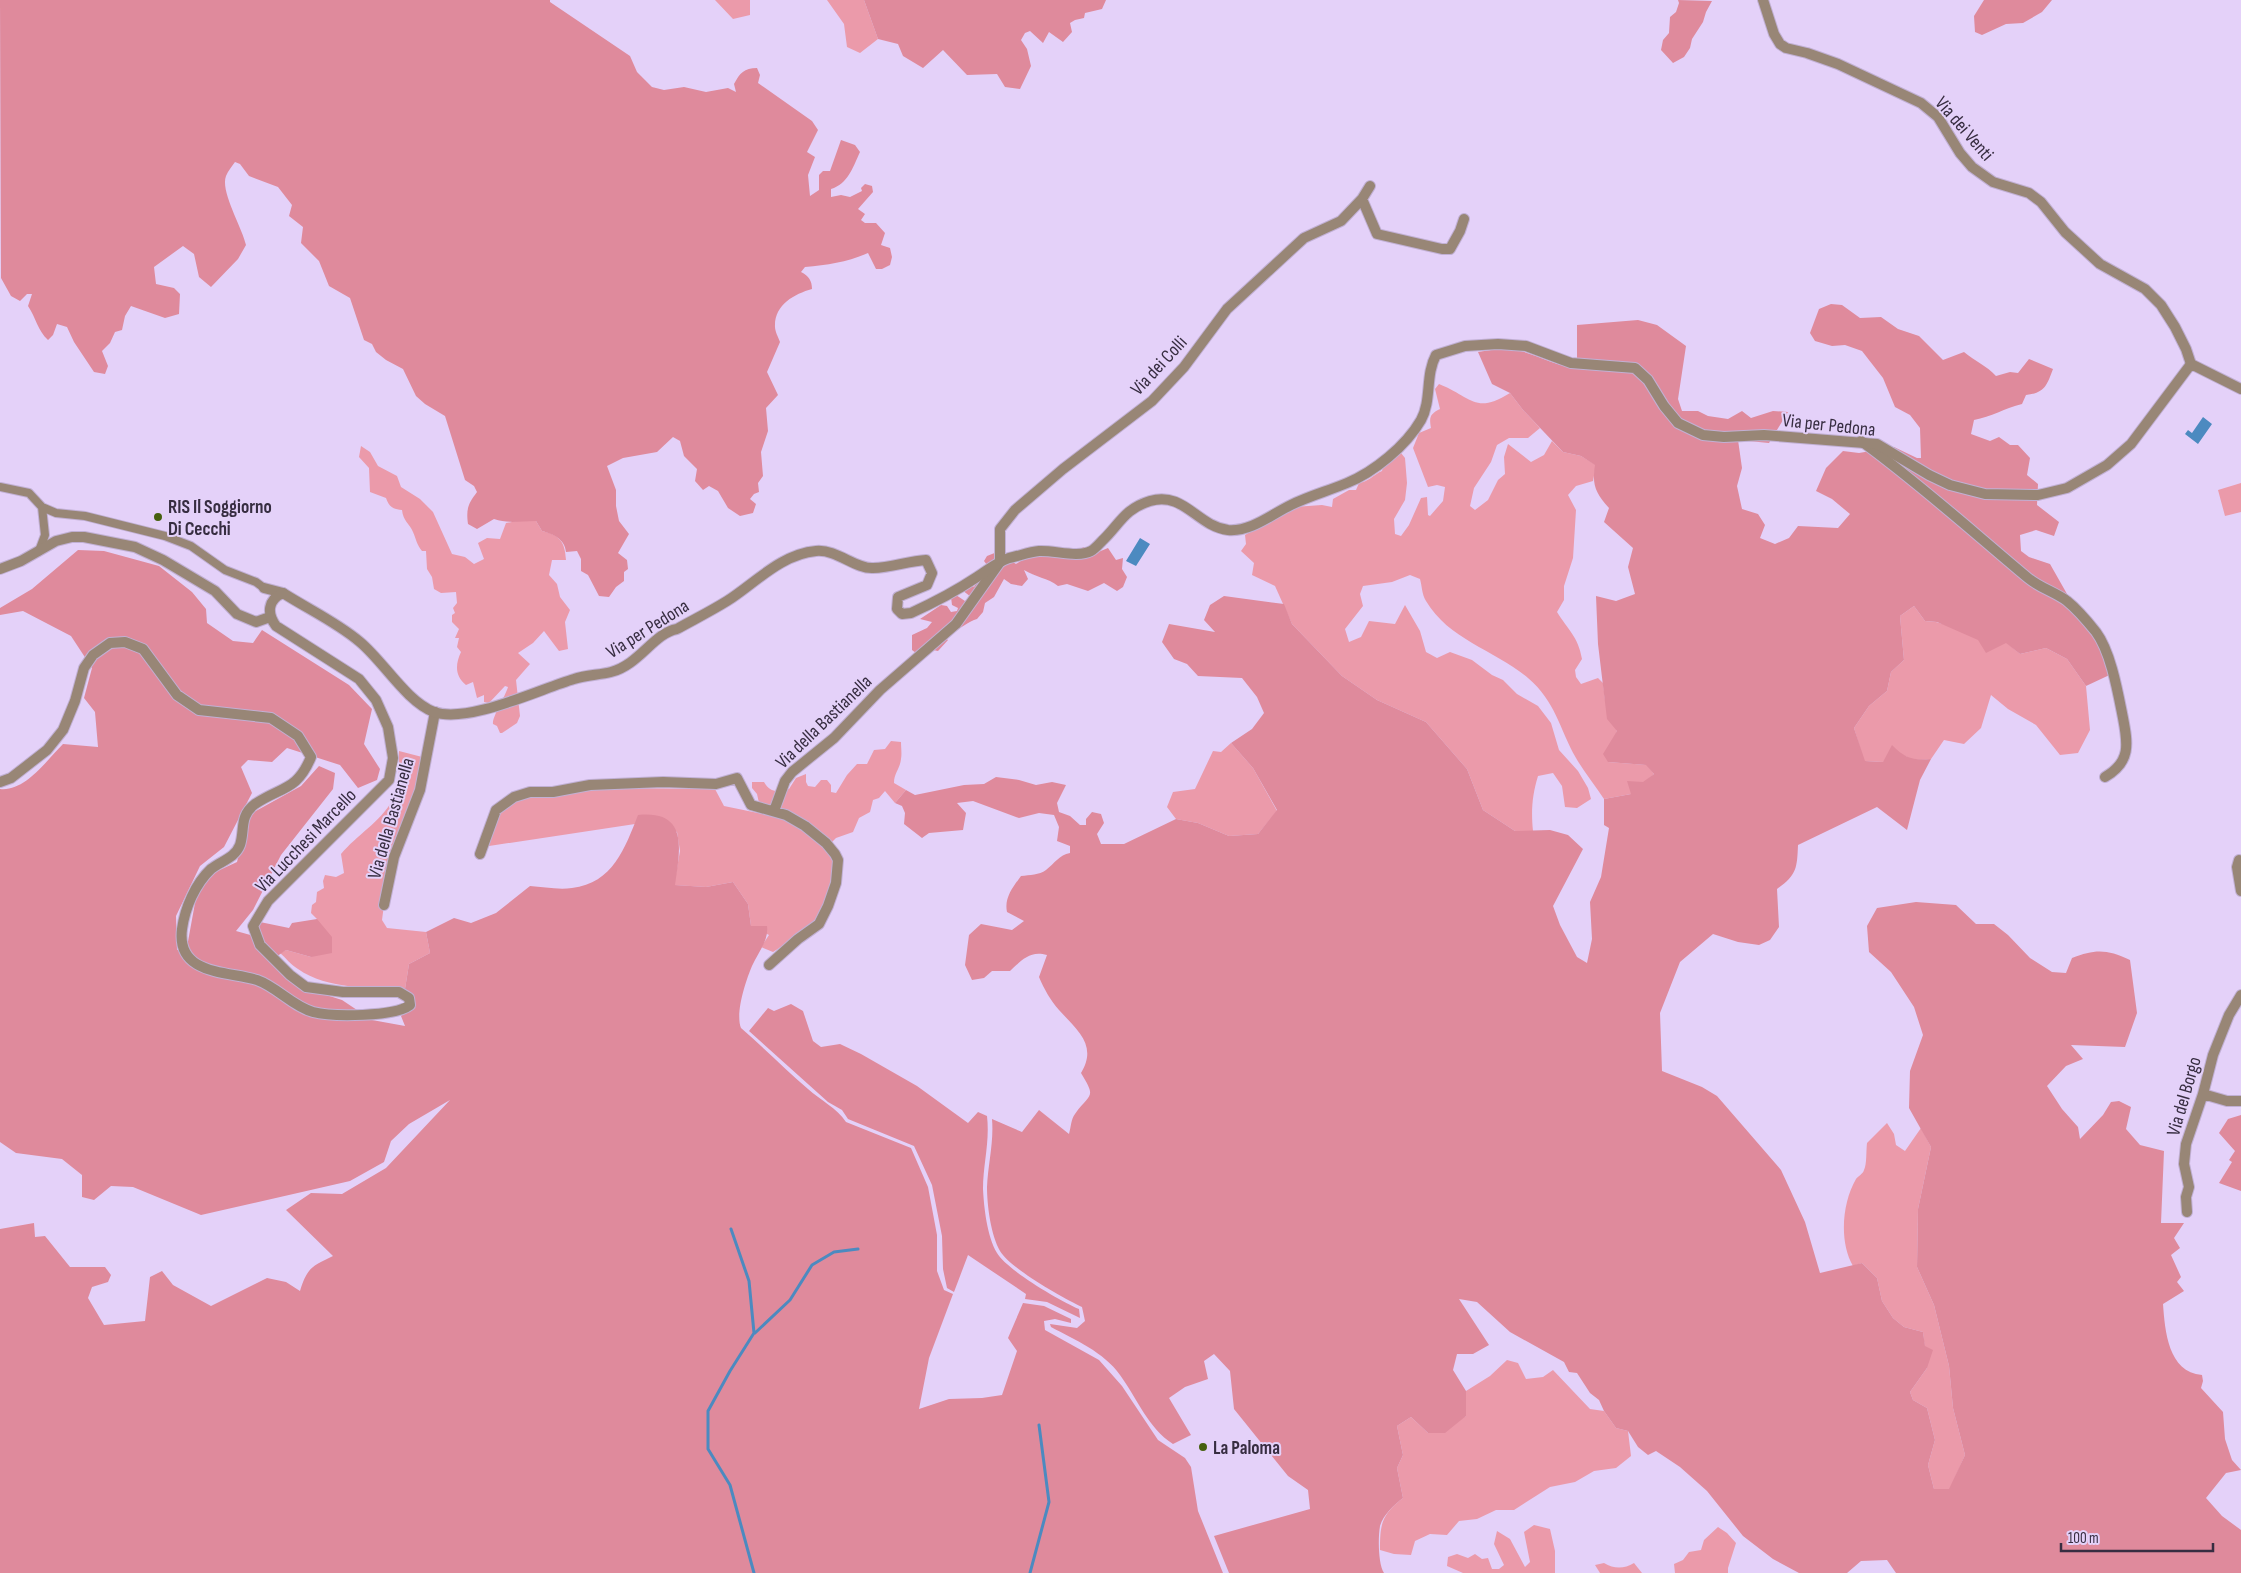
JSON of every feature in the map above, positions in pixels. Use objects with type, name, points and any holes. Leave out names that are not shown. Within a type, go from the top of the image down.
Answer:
[{"type":"street","name":"Via dei Venti","points":[[1763,0],[1774,34],[1780,44],[1786,48],[1838,64],[1921,104],[1938,117],[1960,153],[1972,167],[1993,182],[2029,193],[2041,202],[2065,232],[2100,264],[2145,289],[2161,305],[2186,348],[2191,364]]},
{"type":"street","name":"Via dei Colli","points":[[1000,562],[1000,529],[1015,510],[1063,468],[1152,401],[1184,367],[1234,303],[1304,238],[1340,221],[1362,200],[1370,186]]},
{"type":"street","points":[[1362,200],[1377,234],[1442,249],[1450,249],[1464,219]]},
{"type":"street","name":"Via per Pedona","points":[[435,712],[474,712],[507,703],[574,679],[611,672],[626,666],[647,650],[651,644],[671,630],[677,629],[728,600],[752,582],[786,561],[817,550],[843,556],[862,567],[873,568],[926,560],[932,574],[927,586],[898,597],[897,609],[902,614],[911,613],[924,607],[976,578],[1000,562],[1037,551],[1060,551],[1079,554],[1091,551],[1113,531],[1120,519],[1132,508],[1152,500],[1176,500],[1209,523],[1229,530],[1251,526],[1293,504],[1350,482],[1378,464],[1411,434],[1421,420],[1428,404],[1430,373],[1436,355],[1465,346],[1498,344],[1526,346],[1571,363],[1635,368],[1643,374],[1678,423],[1703,435],[1724,437],[1764,435],[1861,441],[1877,444],[1929,475],[1950,485],[1985,494],[2038,495],[2068,488],[2107,465],[2131,444],[2191,364]]},
{"type":"street","points":[[2191,364],[2241,389]]},
{"type":"street","points":[[1861,441],[1918,484],[2032,581],[2068,602],[2097,633],[2114,674],[2127,750],[2121,765],[2105,777]]},
{"type":"street","points":[[0,487],[29,493],[42,507],[56,513],[85,516],[165,536],[191,546],[225,570],[256,582],[264,588],[283,593],[360,641],[390,672],[404,692],[435,712]]},
{"type":"street","points":[[39,550],[44,535],[42,507]]},
{"type":"street","points":[[0,569],[22,561],[56,541],[72,537],[84,537],[135,547],[163,560],[216,591],[237,614],[256,622],[270,617],[268,612],[273,600],[283,593]]},
{"type":"street","name":"Via della Bastianella","points":[[774,811],[785,781],[834,738],[880,690],[956,624],[1000,562]]},
{"type":"street","name":"Via Lucchesi Marcello","points":[[0,782],[11,778],[47,750],[63,730],[75,701],[84,668],[93,654],[110,643],[125,642],[143,649],[177,695],[199,710],[271,718],[298,736],[311,757],[304,774],[282,791],[254,805],[242,823],[240,846],[228,860],[212,868],[196,887],[183,920],[181,932],[183,946],[192,962],[216,973],[257,980],[295,1004],[314,1012],[362,1015],[403,1010],[410,1005],[408,998],[400,992],[343,992],[306,987],[290,975],[260,945],[253,926],[268,901],[389,780],[393,758],[388,727],[376,700],[359,679],[283,630],[270,617]]},
{"type":"street","name":"Via della Bastianella","points":[[384,905],[394,857],[420,790],[435,712]]},
{"type":"street","points":[[480,854],[496,810],[514,797],[530,792],[553,792],[605,784],[663,782],[716,784],[737,778],[751,805],[774,811],[805,826],[826,843],[835,854],[838,870],[828,906],[819,924],[798,938],[769,965]]},
{"type":"street","points":[[2238,860],[2237,868],[2241,891]]},
{"type":"street","name":"Via del Borgo","points":[[2187,1212],[2186,1197],[2189,1188],[2184,1164],[2186,1144],[2219,1039],[2229,1015],[2241,995]]},
{"type":"street","points":[[2203,1094],[2227,1101],[2241,1101]]},
{"type":"shaded area","points":[[0,0],[550,0],[550,2],[630,56],[637,72],[652,87],[664,90],[684,87],[706,92],[728,88],[736,92],[734,84],[740,74],[746,70],[757,68],[760,75],[758,83],[812,121],[818,130],[807,152],[815,157],[808,175],[810,196],[819,190],[819,175],[823,171],[830,171],[841,140],[855,145],[860,152],[846,179],[837,187],[831,189],[831,197],[841,195],[850,197],[862,191],[861,188],[865,184],[872,186],[873,192],[858,209],[865,214],[861,220],[865,223],[876,223],[885,233],[881,245],[890,248],[892,257],[890,265],[882,269],[876,269],[868,253],[838,263],[805,267],[801,272],[810,279],[812,289],[792,297],[778,312],[775,327],[780,342],[767,372],[778,395],[766,408],[768,431],[761,452],[763,476],[758,483],[759,492],[750,499],[756,504],[753,513],[740,516],[728,508],[718,491],[709,486],[703,490],[695,481],[697,469],[684,456],[680,441],[673,437],[657,452],[623,458],[607,466],[616,490],[616,506],[619,521],[629,534],[618,553],[627,560],[628,569],[624,572],[624,581],[616,587],[609,597],[599,596],[588,575],[581,571],[581,559],[577,551],[566,552],[561,540],[542,531],[536,521],[509,522],[494,519],[477,529],[468,524],[468,507],[477,492],[474,486],[465,480],[445,416],[416,396],[403,369],[386,360],[376,352],[372,344],[364,340],[350,298],[329,286],[319,261],[301,243],[303,227],[289,216],[292,205],[278,187],[249,176],[240,164],[235,162],[226,176],[225,183],[229,200],[246,245],[238,259],[211,287],[199,277],[194,254],[183,246],[154,267],[156,284],[174,288],[180,294],[179,314],[165,318],[131,306],[125,316],[122,330],[115,332],[110,343],[102,351],[108,366],[105,374],[94,372],[74,342],[67,327],[57,324],[53,335],[48,340],[42,333],[28,306],[32,294],[27,294],[20,301],[11,296],[1,278]]},
{"type":"shaded area","points":[[715,0],[750,0],[750,15],[733,19]]},
{"type":"shaded area","points":[[827,0],[864,0],[878,39],[860,53],[847,47],[844,24]]},
{"type":"shaded area","points":[[864,0],[1106,0],[1102,9],[1085,13],[1084,18],[1070,23],[1072,32],[1063,42],[1049,32],[1043,43],[1030,31],[1025,33],[1021,40],[1027,49],[1031,66],[1020,89],[1005,87],[997,74],[967,75],[943,50],[923,68],[903,56],[898,44],[878,39]]},
{"type":"shaded area","points":[[1678,0],[1712,1],[1703,22],[1692,39],[1690,48],[1684,57],[1673,63],[1661,50],[1663,40],[1669,33],[1670,17],[1676,12]]},
{"type":"shaded area","points":[[1984,0],[2052,0],[2042,12],[2023,23],[2006,24],[1982,35],[1975,32],[1974,16]]},
{"type":"shaded area","points":[[1831,304],[1842,305],[1860,318],[1881,317],[1898,329],[1919,336],[1943,360],[1964,352],[1996,376],[2010,372],[2018,373],[2029,359],[2053,369],[2047,384],[2041,390],[2026,395],[2022,404],[1974,420],[1971,434],[1990,441],[1999,437],[2010,445],[2018,445],[2030,458],[2027,475],[2038,484],[2037,505],[2059,522],[2054,536],[2036,530],[2020,535],[2021,551],[2029,557],[2050,564],[2071,601],[2118,671],[2086,686],[2067,659],[2046,648],[2020,654],[2006,643],[1986,653],[1978,640],[1937,622],[1925,621],[1914,606],[1900,616],[1904,660],[1891,672],[1887,691],[1869,706],[1854,728],[1865,761],[1883,762],[1892,745],[1910,758],[1931,759],[1920,780],[1907,830],[1877,807],[1798,845],[1795,870],[1789,879],[1777,889],[1779,927],[1770,940],[1759,945],[1738,942],[1713,934],[1680,962],[1660,1013],[1662,1071],[1702,1087],[1717,1096],[1781,1170],[1805,1222],[1820,1273],[1862,1263],[1877,1278],[1882,1301],[1893,1318],[1904,1327],[1923,1332],[1925,1346],[1933,1350],[1927,1368],[1910,1392],[1913,1400],[1927,1408],[1935,1440],[1928,1465],[1934,1489],[1949,1489],[1965,1455],[1953,1408],[1949,1366],[1934,1305],[1917,1267],[1918,1209],[1931,1147],[1909,1108],[1910,1071],[1923,1035],[1914,1007],[1891,972],[1869,952],[1867,926],[1877,908],[1916,902],[1956,905],[1976,924],[1994,924],[2008,935],[2030,958],[2052,972],[2066,973],[2072,958],[2094,952],[2108,952],[2130,960],[2137,1013],[2125,1047],[2071,1045],[2083,1059],[2066,1066],[2047,1086],[2062,1109],[2078,1127],[2080,1139],[2103,1115],[2111,1102],[2119,1101],[2131,1107],[2126,1129],[2140,1145],[2164,1151],[2161,1223],[2184,1223],[2174,1238],[2180,1248],[2171,1255],[2181,1277],[2177,1282],[2184,1291],[2163,1304],[2167,1338],[2175,1358],[2191,1372],[2202,1375],[2201,1388],[2223,1412],[2225,1439],[2232,1460],[2241,1470],[2226,1473],[2206,1498],[2222,1516],[2241,1530],[2241,1573],[1896,1573],[1887,1560],[1861,1561],[1847,1573],[1799,1573],[1773,1559],[1743,1536],[1707,1491],[1680,1467],[1656,1451],[1648,1455],[1638,1447],[1628,1431],[1616,1428],[1599,1400],[1590,1393],[1577,1373],[1569,1372],[1564,1362],[1510,1332],[1477,1302],[1459,1299],[1489,1345],[1473,1354],[1457,1354],[1453,1370],[1466,1391],[1466,1416],[1445,1433],[1428,1433],[1411,1417],[1397,1426],[1403,1455],[1397,1468],[1403,1498],[1386,1514],[1381,1522],[1379,1543],[1384,1573],[1229,1573],[1214,1536],[1310,1509],[1308,1490],[1288,1476],[1234,1409],[1230,1371],[1214,1354],[1204,1361],[1208,1379],[1185,1387],[1169,1398],[1191,1435],[1173,1444],[1157,1430],[1120,1375],[1106,1360],[1088,1347],[1051,1327],[1050,1324],[1077,1328],[1085,1321],[1082,1307],[1051,1290],[1015,1266],[1000,1251],[992,1229],[987,1187],[992,1119],[1022,1132],[1039,1110],[1069,1134],[1074,1116],[1088,1099],[1090,1092],[1081,1073],[1086,1063],[1087,1054],[1083,1038],[1053,1003],[1039,977],[1047,955],[1031,955],[1010,971],[992,971],[984,978],[972,980],[965,965],[969,935],[981,924],[1012,930],[1024,921],[1007,912],[1008,897],[1012,889],[1021,876],[1043,872],[1060,857],[1070,853],[1070,846],[1057,841],[1059,827],[1054,815],[1039,813],[1019,818],[973,801],[957,803],[966,813],[963,830],[929,833],[922,838],[904,824],[905,813],[902,806],[895,803],[906,790],[915,795],[964,785],[984,784],[996,777],[1019,780],[1036,785],[1052,782],[1066,785],[1057,803],[1059,812],[1070,816],[1080,825],[1086,825],[1086,819],[1092,812],[1101,814],[1104,823],[1097,834],[1101,844],[1124,844],[1176,819],[1198,823],[1229,836],[1258,834],[1277,810],[1253,768],[1231,743],[1252,729],[1264,713],[1257,697],[1242,678],[1198,676],[1187,664],[1174,659],[1162,642],[1169,624],[1215,632],[1204,620],[1210,605],[1224,596],[1284,604],[1292,624],[1342,676],[1377,700],[1426,722],[1467,769],[1483,810],[1515,831],[1550,830],[1568,835],[1583,849],[1553,906],[1560,925],[1577,957],[1587,963],[1592,939],[1590,902],[1601,877],[1609,828],[1604,825],[1604,799],[1631,794],[1627,781],[1643,782],[1654,774],[1646,765],[1608,762],[1603,754],[1617,731],[1607,719],[1598,644],[1596,596],[1616,601],[1635,594],[1628,567],[1633,548],[1604,522],[1609,508],[1600,497],[1594,483],[1595,465],[1581,456],[1563,452],[1523,410],[1510,393],[1492,384],[1478,352],[1497,349],[1518,350],[1560,364],[1577,367],[1577,325],[1638,320],[1657,325],[1686,346],[1678,399],[1682,411],[1698,411],[1708,416],[1728,419],[1742,411],[1751,418],[1773,411],[1788,412],[1769,443],[1738,440],[1742,468],[1737,486],[1742,509],[1758,514],[1765,525],[1760,538],[1775,544],[1789,538],[1798,526],[1838,528],[1850,514],[1832,499],[1816,491],[1826,468],[1843,451],[1859,453],[1894,447],[1917,458],[1921,458],[1920,428],[1910,415],[1895,407],[1883,378],[1862,351],[1845,345],[1832,346],[1815,341],[1810,333],[1819,309]]},
{"type":"shaded area","points":[[1439,384],[1474,402],[1481,403],[1489,403],[1510,393],[1540,428],[1528,438],[1509,438],[1497,445],[1491,462],[1474,488],[1470,506],[1475,510],[1488,500],[1498,480],[1505,474],[1504,457],[1508,444],[1531,462],[1544,455],[1552,441],[1563,452],[1581,456],[1596,465],[1593,481],[1576,486],[1568,495],[1576,510],[1573,558],[1564,586],[1564,600],[1557,612],[1578,644],[1582,659],[1575,670],[1576,677],[1581,684],[1598,678],[1603,683],[1605,700],[1617,731],[1608,762],[1647,765],[1654,774],[1631,794],[1604,799],[1576,758],[1545,696],[1528,678],[1515,668],[1447,626],[1426,601],[1420,579],[1410,575],[1392,582],[1363,586],[1360,594],[1363,606],[1345,629],[1349,642],[1361,637],[1369,621],[1395,624],[1405,605],[1420,631],[1426,652],[1437,658],[1450,652],[1472,660],[1492,675],[1503,680],[1517,694],[1538,706],[1551,723],[1559,750],[1578,771],[1588,788],[1591,799],[1577,808],[1565,807],[1562,786],[1553,773],[1538,776],[1532,804],[1533,831],[1515,831],[1483,810],[1467,769],[1426,722],[1377,700],[1342,676],[1292,624],[1275,586],[1252,575],[1254,563],[1241,551],[1246,544],[1245,535],[1294,507],[1322,505],[1332,507],[1333,499],[1349,490],[1356,490],[1359,483],[1382,471],[1383,467],[1391,462],[1396,454],[1401,453],[1405,458],[1407,483],[1405,500],[1394,519],[1395,534],[1401,536],[1409,525],[1421,498],[1427,497],[1428,515],[1430,516],[1443,501],[1445,487],[1437,485],[1428,487],[1413,448],[1419,433],[1431,428],[1431,416],[1440,409],[1435,389]]},
{"type":"shaded area","points":[[361,446],[370,452],[378,466],[397,476],[401,487],[420,499],[433,512],[452,554],[465,557],[474,564],[484,559],[478,543],[487,538],[500,539],[506,523],[517,521],[536,521],[542,531],[557,537],[563,544],[566,560],[552,560],[549,575],[557,584],[560,597],[570,610],[565,622],[568,649],[559,651],[544,631],[533,643],[518,653],[530,664],[516,680],[520,716],[517,723],[502,733],[493,724],[493,721],[508,687],[505,686],[489,703],[484,702],[484,695],[477,698],[473,682],[466,685],[462,682],[457,670],[461,652],[457,647],[459,638],[455,638],[459,629],[452,622],[452,615],[455,613],[453,608],[457,603],[456,592],[441,593],[434,589],[432,577],[427,569],[426,551],[422,551],[419,546],[402,510],[388,504],[386,498],[370,492],[369,468],[359,457]]},
{"type":"shaded area","points":[[2241,483],[2241,512],[2225,516],[2218,490]]},
{"type":"shaded area","points":[[1084,547],[1091,555],[1108,548],[1116,560],[1123,558],[1122,569],[1127,577],[1123,587],[1117,591],[1104,583],[1088,591],[1067,584],[1058,586],[1024,570],[1028,579],[1022,586],[1011,584],[1004,579],[994,597],[985,603],[983,612],[977,619],[952,633],[945,628],[941,630],[941,635],[948,640],[938,651],[928,649],[916,653],[912,650],[912,635],[927,628],[932,622],[920,619],[941,605],[947,606],[951,612],[957,611],[958,608],[952,605],[951,597],[956,595],[965,601],[971,597],[962,590],[971,584],[974,587],[977,582],[980,583],[990,569],[984,561],[987,556],[997,552],[1016,564],[1042,554],[1067,552]]},
{"type":"shaded area","points":[[78,550],[104,551],[159,566],[192,592],[206,609],[207,623],[233,641],[253,643],[262,630],[349,685],[372,709],[364,744],[380,769],[377,780],[358,788],[340,765],[287,748],[272,762],[248,760],[241,767],[252,793],[224,847],[200,866],[176,916],[177,950],[187,947],[197,892],[211,874],[237,862],[247,821],[254,812],[301,786],[319,766],[335,773],[333,789],[281,855],[253,910],[236,931],[254,936],[260,922],[289,928],[292,923],[317,919],[332,937],[332,953],[311,957],[286,950],[273,959],[295,985],[342,1000],[372,1020],[405,1026],[401,1016],[414,1002],[405,989],[409,964],[430,953],[426,932],[454,918],[471,923],[496,913],[530,886],[562,889],[586,885],[598,879],[616,862],[628,840],[638,815],[654,815],[666,819],[678,835],[679,846],[675,885],[706,887],[733,882],[748,904],[751,926],[767,926],[765,941],[752,966],[742,997],[739,1014],[741,1028],[808,1089],[838,1112],[846,1122],[911,1148],[928,1187],[937,1235],[937,1271],[944,1290],[953,1294],[929,1358],[919,1409],[949,1399],[1002,1395],[1017,1351],[1008,1338],[1023,1303],[1044,1306],[1071,1319],[1071,1323],[1055,1319],[1044,1321],[1045,1330],[1099,1360],[1122,1386],[1158,1440],[1185,1458],[1191,1467],[1198,1511],[1223,1573],[0,1573],[0,1229],[34,1223],[35,1237],[45,1236],[70,1267],[105,1267],[111,1275],[108,1282],[92,1287],[88,1298],[104,1325],[145,1321],[150,1277],[162,1271],[173,1285],[211,1306],[267,1278],[286,1282],[300,1291],[308,1272],[320,1262],[333,1256],[286,1210],[311,1193],[342,1194],[386,1168],[450,1100],[409,1124],[391,1141],[384,1162],[350,1181],[201,1215],[133,1187],[111,1186],[94,1200],[82,1197],[82,1175],[62,1159],[16,1153],[0,1142],[0,789],[9,789],[27,780],[63,744],[98,747],[95,712],[84,698],[92,668],[71,636],[23,611],[0,615],[0,608],[32,589]]},
{"type":"shaded area","points":[[1914,606],[1925,621],[1936,622],[2007,643],[2020,654],[2046,648],[2067,659],[2086,686],[2090,730],[2078,753],[2060,755],[2036,725],[2008,709],[1991,695],[1981,728],[1964,744],[1944,740],[1931,759],[1913,760],[1901,754],[1883,762],[1864,761],[1854,728],[1869,706],[1887,691],[1891,672],[1904,660],[1900,616]]},
{"type":"shaded area","points":[[891,741],[901,742],[900,762],[894,783],[906,790],[895,803],[885,791],[879,798],[873,800],[870,812],[859,818],[853,832],[836,838],[832,842],[759,803],[757,794],[752,788],[752,782],[764,782],[766,786],[775,791],[789,789],[796,778],[806,774],[808,786],[815,787],[821,780],[827,780],[831,785],[831,792],[836,793],[847,775],[857,764],[867,764],[874,750],[885,749]]},
{"type":"shaded area","points":[[1231,743],[1253,768],[1277,811],[1258,834],[1229,836],[1198,823],[1176,819],[1167,807],[1173,792],[1195,789],[1213,751],[1221,752]]},
{"type":"shaded area","points":[[399,751],[426,758],[384,905],[382,920],[387,928],[426,932],[430,953],[409,964],[405,989],[350,986],[322,981],[295,967],[280,953],[286,950],[311,957],[317,919],[311,913],[312,905],[316,902],[317,892],[324,888],[323,881],[325,875],[336,877],[344,873],[341,854],[375,822],[392,801],[398,783]]},
{"type":"shaded area","points":[[610,788],[715,789],[724,806],[783,818],[801,828],[832,854],[836,872],[821,913],[813,926],[773,952],[761,947],[769,935],[751,926],[748,904],[733,882],[706,887],[674,885],[680,851],[677,832],[639,815],[635,824],[489,846],[492,829],[500,813],[505,807],[519,798],[531,794],[555,795]]},
{"type":"shaded area","points":[[791,1004],[803,1011],[813,1041],[821,1047],[840,1044],[861,1054],[917,1086],[968,1123],[978,1112],[987,1116],[988,1135],[984,1171],[984,1205],[991,1238],[997,1253],[1011,1268],[1022,1276],[1079,1309],[1080,1318],[1047,1302],[1025,1299],[1026,1294],[968,1255],[954,1292],[947,1288],[943,1269],[942,1236],[932,1185],[914,1146],[848,1119],[842,1110],[828,1102],[749,1031],[768,1008],[774,1011]]},
{"type":"shaded area","points":[[2241,1115],[2241,1191],[2219,1183],[2232,1162],[2229,1160],[2235,1151],[2219,1133],[2228,1119]]},
{"type":"shaded area","points":[[1887,1123],[1894,1134],[1896,1145],[1905,1151],[1921,1128],[1931,1147],[1918,1209],[1917,1267],[1934,1305],[1949,1366],[1953,1408],[1965,1455],[1950,1489],[1934,1489],[1928,1465],[1935,1440],[1927,1408],[1913,1400],[1910,1392],[1927,1368],[1923,1332],[1904,1327],[1893,1318],[1882,1301],[1877,1278],[1862,1263],[1853,1266],[1846,1246],[1844,1222],[1851,1189],[1856,1179],[1863,1173],[1867,1143]]},
{"type":"shaded area","points":[[1507,1360],[1518,1363],[1526,1379],[1543,1377],[1553,1370],[1590,1409],[1604,1411],[1616,1428],[1628,1431],[1631,1456],[1616,1468],[1594,1471],[1575,1482],[1550,1487],[1514,1510],[1496,1510],[1477,1519],[1459,1521],[1447,1535],[1430,1534],[1415,1541],[1411,1555],[1394,1554],[1380,1550],[1380,1534],[1383,1521],[1390,1510],[1403,1498],[1397,1468],[1403,1455],[1397,1426],[1411,1417],[1428,1433],[1466,1416],[1466,1391],[1490,1376]]},
{"type":"shaded area","points":[[1534,1525],[1550,1529],[1555,1551],[1555,1573],[1463,1573],[1447,1566],[1448,1557],[1457,1554],[1468,1558],[1475,1554],[1482,1559],[1488,1558],[1492,1569],[1499,1569],[1504,1565],[1494,1544],[1497,1531],[1510,1539],[1525,1567],[1530,1562],[1524,1532]]},
{"type":"shaded area","points":[[1718,1527],[1736,1543],[1728,1573],[1675,1573],[1674,1564],[1683,1560],[1689,1552],[1701,1550],[1704,1540]]},
{"type":"shaded area","points":[[1604,1563],[1619,1568],[1634,1563],[1642,1573],[1600,1573],[1595,1565]]},
{"type":"water","points":[[2203,417],[2212,424],[2198,444],[2185,434],[2188,430],[2192,433]]},
{"type":"water","points":[[1140,538],[1150,544],[1136,566],[1126,561]]},
{"type":"waterway","points":[[731,1229],[749,1281],[754,1333],[708,1411],[708,1449],[730,1485],[754,1573]]},
{"type":"waterway","points":[[755,1333],[790,1300],[812,1265],[834,1252],[858,1249]]},
{"type":"waterway","points":[[1030,1573],[1049,1502],[1039,1425]]},
{"type":"place","name":"RIS Il Soggiorno Di Cecchi","points":[[158,517]]},
{"type":"place","name":"La Paloma","points":[[1203,1447]]}]
